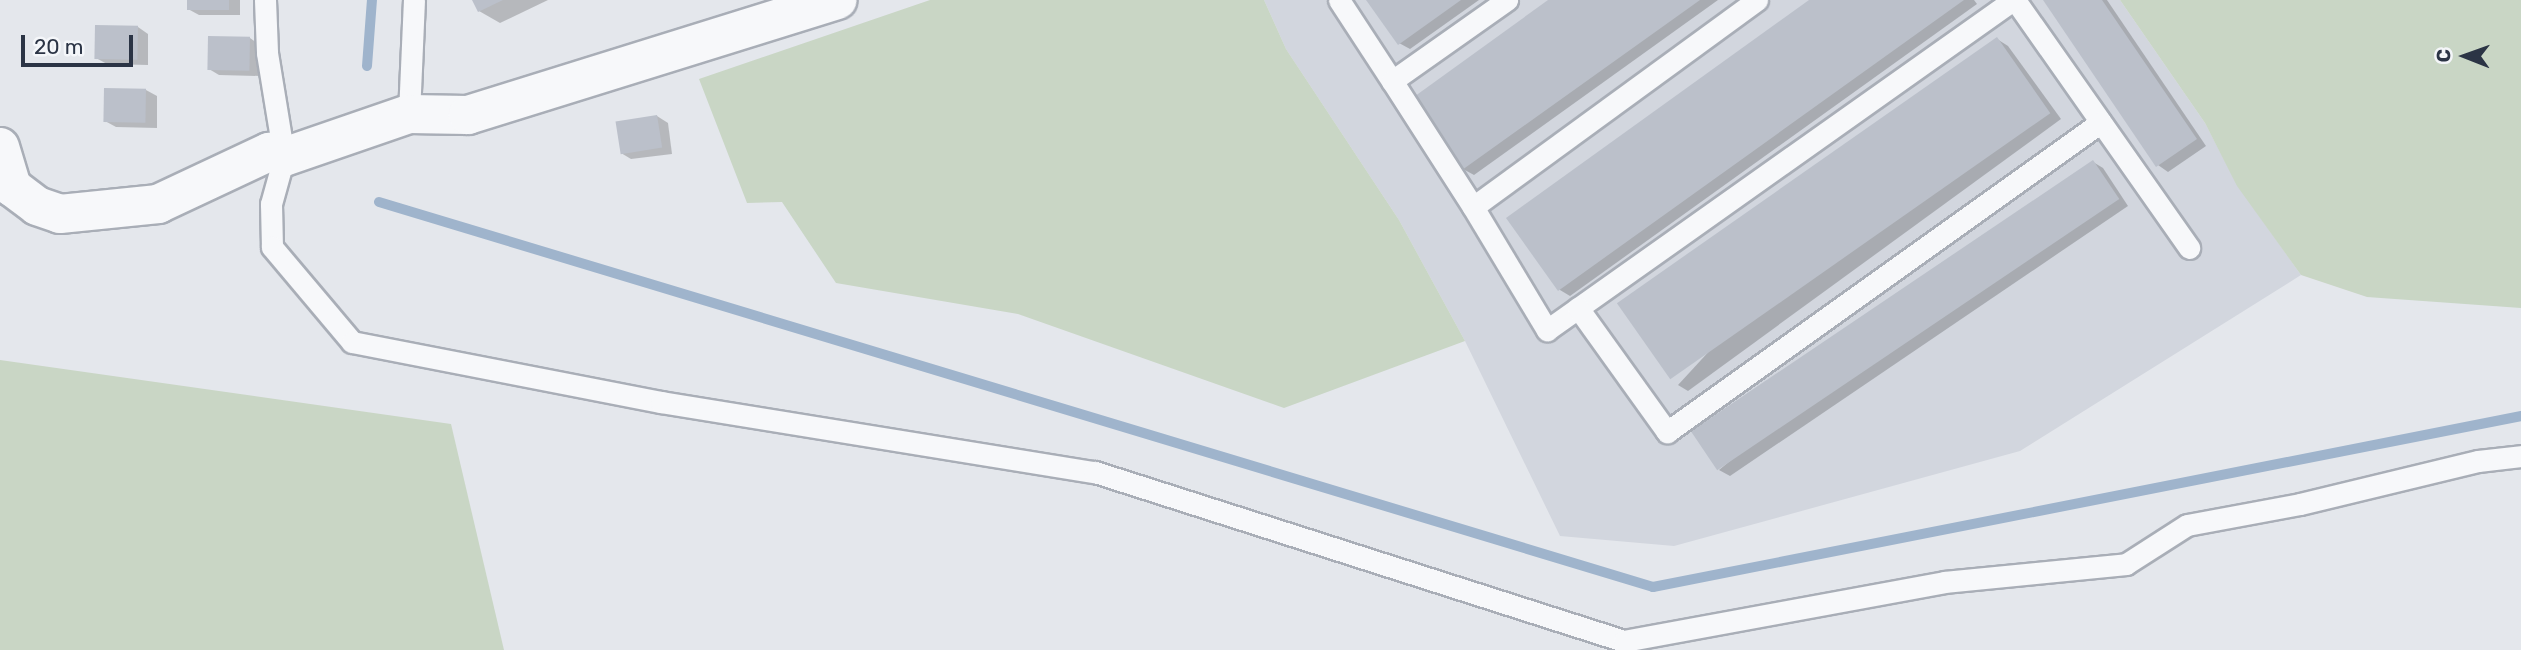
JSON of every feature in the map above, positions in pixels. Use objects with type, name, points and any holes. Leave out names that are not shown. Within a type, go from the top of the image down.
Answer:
[{"type":"street","points":[[0,148],[12,187],[37,206],[60,214],[158,204],[270,152],[284,157],[409,114],[468,115],[837,0]]},
{"type":"lane","points":[[265,0],[267,53],[284,157],[271,204],[272,247],[352,342],[661,402],[1095,472],[1624,641],[1944,582],[2126,564],[2187,525],[2300,504],[2478,461],[2521,456]]},
{"type":"lane","points":[[409,114],[414,0]]},
{"type":"lane","points":[[1339,0],[1473,207],[1547,330],[2014,0],[2189,248]]},
{"type":"lane","points":[[1392,81],[1507,0]]},
{"type":"lane","points":[[1473,207],[1756,0]]},
{"type":"lane","points":[[1578,308],[1667,432],[2101,122]]},
{"type":"shaded area","points":[[1264,0],[2120,0],[2205,123],[2238,186],[2301,275],[2020,451],[1674,546],[1560,536],[1465,341],[1399,220],[1286,49]]},
{"type":"green space","points":[[930,0],[1264,0],[1286,49],[1399,220],[1465,341],[1284,408],[1018,314],[836,283],[782,202],[747,203],[699,79]]},
{"type":"green space","points":[[2120,0],[2521,0],[2521,308],[2367,297],[2301,275],[2237,186],[2205,123]]},
{"type":"green space","points":[[0,360],[451,424],[504,650],[0,650]]},
{"type":"building","points":[[187,0],[229,0],[229,10],[187,10]]},
{"type":"building","points":[[472,0],[503,0],[478,12]]},
{"type":"building","points":[[1366,0],[1461,0],[1398,45]]},
{"type":"building","points":[[1548,0],[1700,0],[1462,170],[1411,99]]},
{"type":"building","points":[[1809,0],[1964,0],[1558,291],[1506,218]]},
{"type":"building","points":[[2043,0],[2102,0],[2197,139],[2156,167]]},
{"type":"building","points":[[95,25],[138,26],[137,60],[94,59]]},
{"type":"building","points":[[208,36],[250,37],[249,71],[207,70]]},
{"type":"building","points":[[1997,37],[2050,113],[1670,379],[1617,303]]},
{"type":"building","points":[[104,88],[146,89],[145,123],[103,122]]},
{"type":"building","points":[[657,115],[662,148],[621,154],[616,122]]},
{"type":"building","points":[[2093,160],[2119,199],[1717,470],[1691,431]]},
{"type":"waterway","points":[[367,66],[372,0]]},
{"type":"waterway","points":[[379,202],[1653,587],[2521,416]]}]
